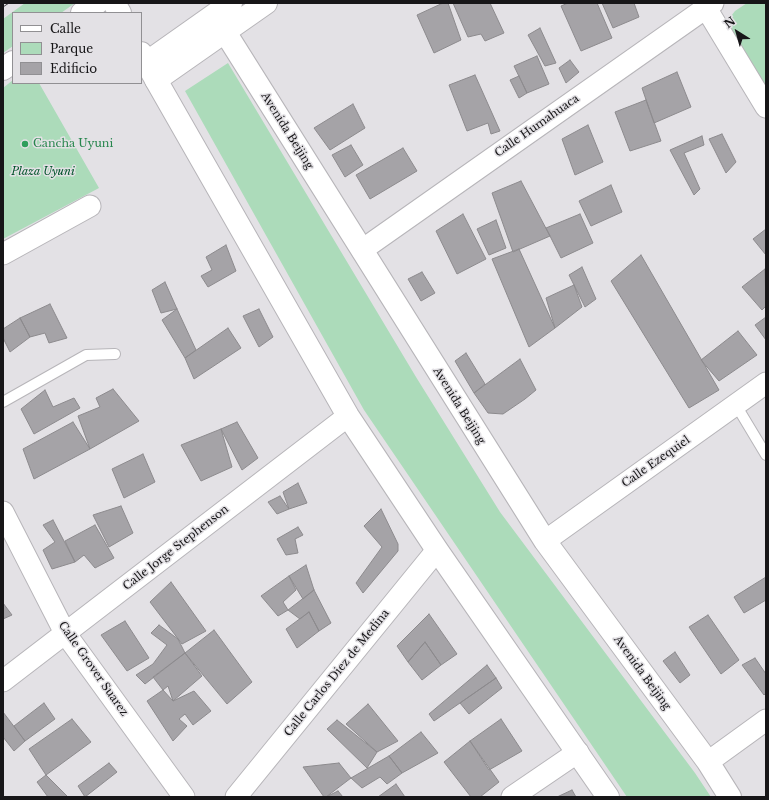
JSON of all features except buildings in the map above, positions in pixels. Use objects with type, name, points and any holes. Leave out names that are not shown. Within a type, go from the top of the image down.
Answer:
[{"type":"street","points":[[84,12],[97,3]]},
{"type":"street","points":[[114,3],[119,12]]},
{"type":"street","points":[[266,3],[219,13],[148,65],[348,416],[437,550],[608,797]]},
{"type":"street","points":[[710,5],[766,106]]},
{"type":"street","name":"Calle Humahuaca","points":[[362,250],[710,5]]},
{"type":"street","name":"Avenida Beijing","points":[[219,13],[362,250],[545,541],[708,762],[730,797]]},
{"type":"street","points":[[3,69],[12,63]]},
{"type":"street","points":[[3,254],[90,206]]},
{"type":"street","name":"Calle Ezequiel","points":[[545,541],[766,383]]},
{"type":"street","name":"Calle Jorge Stephenson","points":[[3,681],[348,416]]},
{"type":"street","name":"Calle Grover Suarez","points":[[3,512],[65,633],[184,797]]},
{"type":"street","name":"Calle Carlos Diez de Medina","points":[[236,797],[437,550]]},
{"type":"street","points":[[708,762],[766,720]]},
{"type":"street","points":[[512,797],[578,752]]},
{"type":"lane","points":[[3,402],[86,355],[115,354]]},
{"type":"lane","points":[[736,405],[766,455]]},
{"type":"green space","points":[[25,3],[75,3],[62,12],[13,12]]},
{"type":"green space","points":[[747,3],[766,3],[766,92],[728,29],[728,20],[735,11]]},
{"type":"green space","points":[[12,12],[12,47],[3,53],[3,19]]},
{"type":"green space","points":[[228,63],[416,377],[500,512],[695,773],[711,797],[627,797],[364,410],[185,91]]},
{"type":"green space","name":"Plaza Uyuni","points":[[12,81],[12,84],[40,84],[99,188],[3,239],[3,88]]},
{"type":"tram line","points":[[3,7],[9,3]]},
{"type":"place","name":"Cancha Uyuni","points":[[25,144]]}]
